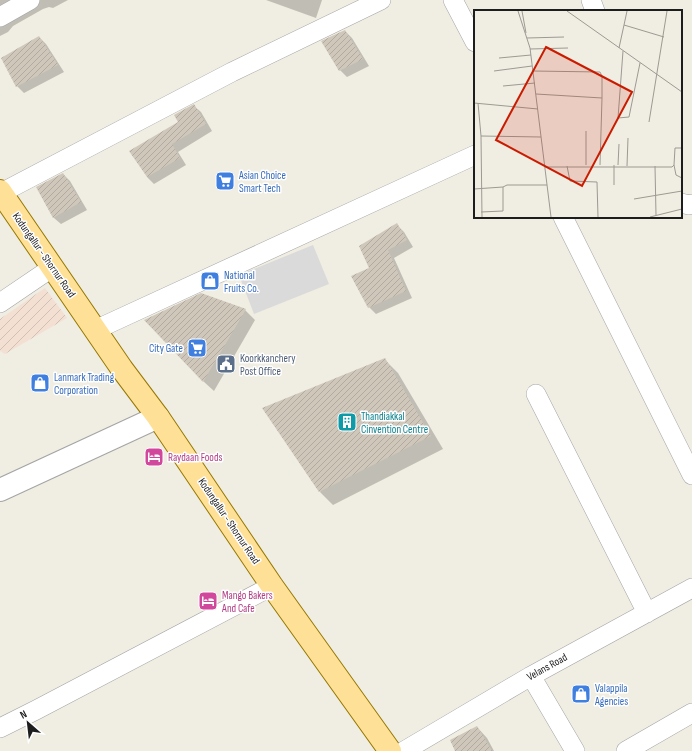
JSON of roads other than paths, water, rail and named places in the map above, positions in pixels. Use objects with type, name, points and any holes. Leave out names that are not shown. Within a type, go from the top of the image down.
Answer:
[{"type":"main road","name":"Kodungallur - Shornur Road","points":[[1,192],[94,330],[158,417],[272,586],[390,751]]},
{"type":"street","points":[[0,17],[30,0]]},
{"type":"street","points":[[1,192],[232,72],[381,0]]},
{"type":"street","points":[[453,0],[474,40]]},
{"type":"street","points":[[591,0],[596,10]]},
{"type":"street","points":[[94,330],[474,155]]},
{"type":"street","points":[[682,202],[689,205],[692,204]]},
{"type":"street","points":[[564,218],[692,475]]},
{"type":"street","points":[[0,303],[53,268]]},
{"type":"street","points":[[536,394],[648,613]]},
{"type":"street","points":[[0,490],[158,417]]},
{"type":"street","points":[[0,728],[43,707],[272,586]]},
{"type":"street","name":"Velans Road","points":[[404,751],[531,676],[692,588]]},
{"type":"street","points":[[531,676],[576,751]]},
{"type":"street","points":[[626,751],[692,713]]},
{"type":"place","name":"Asian Choice Smart Tech","points":[[225,181]]},
{"type":"place","name":"National Fruits Co.","points":[[210,281]]},
{"type":"place","name":"City Gate","points":[[197,348]]},
{"type":"place","name":"Koorkkanchery Post Office","points":[[226,364]]},
{"type":"place","name":"Lanmark Trading Corporation","points":[[40,383]]},
{"type":"place","name":"Thandiakkal Cinvention Centre","points":[[347,422]]},
{"type":"place","name":"Raydaan Foods","points":[[154,457]]},
{"type":"place","name":"Mango Bakers And Cafe","points":[[208,601]]},
{"type":"place","name":"Valappila Agencies","points":[[581,694]]}]
